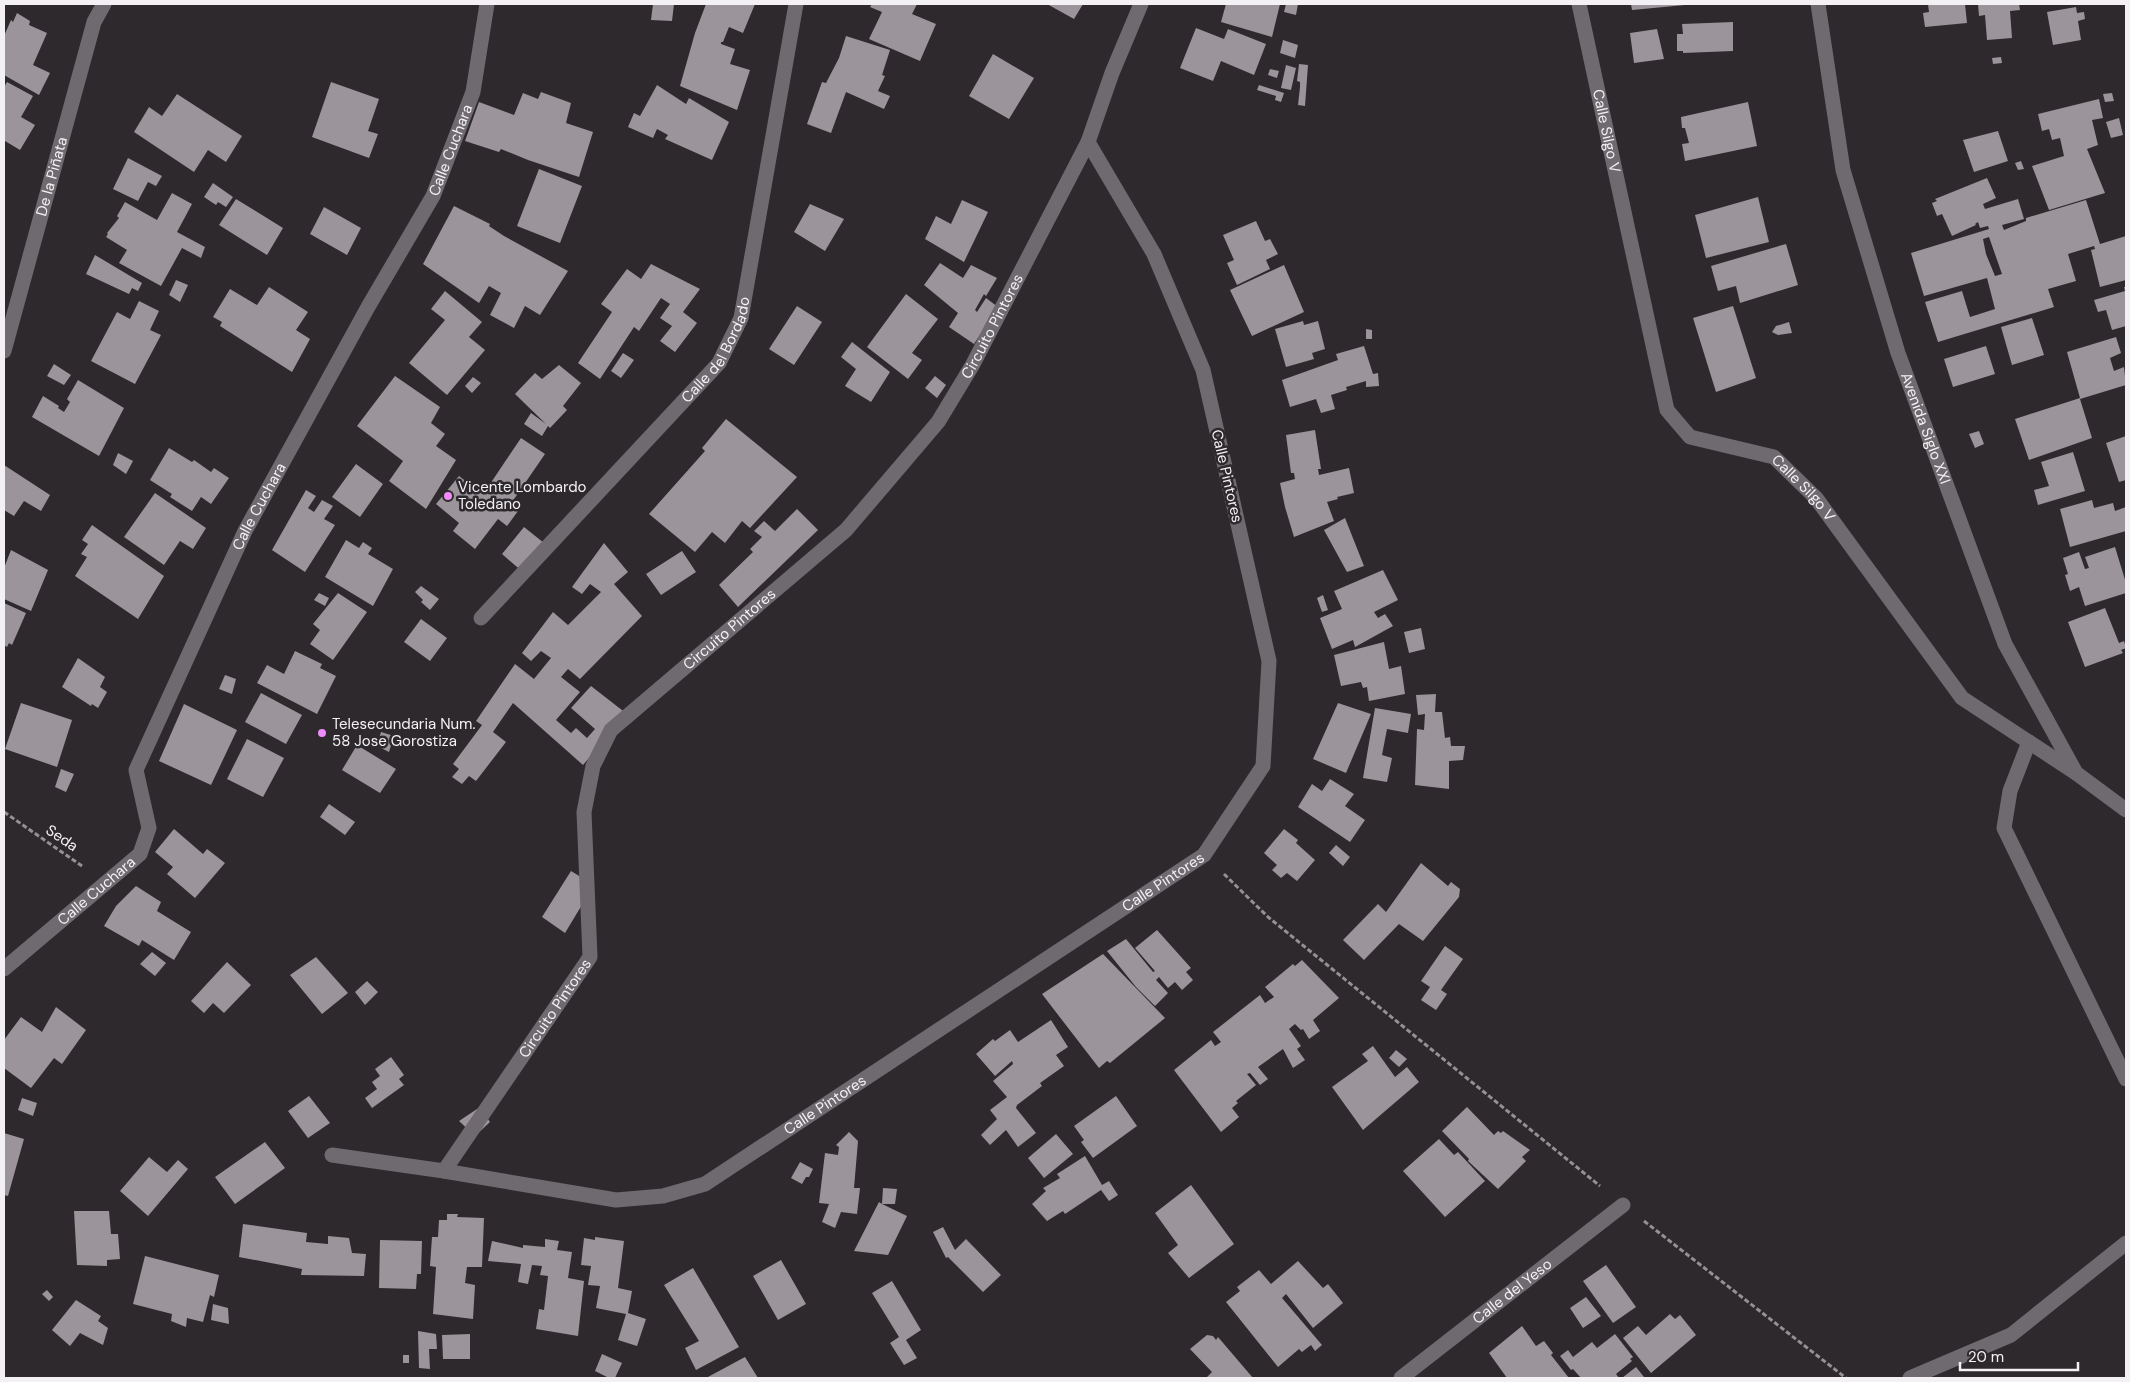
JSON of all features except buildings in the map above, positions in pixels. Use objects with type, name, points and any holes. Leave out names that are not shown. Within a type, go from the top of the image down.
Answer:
[{"type":"street","name":"De la Piñata","points":[[4,351],[94,22],[104,4]]},
{"type":"street","name":"Calle Cuchara","points":[[4,969],[140,854],[149,828],[136,770],[245,530],[368,307],[433,196],[473,92],[487,4]]},
{"type":"street","name":"Calle del Bordado","points":[[481,618],[719,363],[741,318],[796,4]]},
{"type":"street","name":"Circuito Pintores","points":[[444,1171],[590,957],[584,812],[593,766],[611,730],[846,530],[938,422],[972,364],[1088,142],[1112,74],[1141,4]]},
{"type":"street","name":"Calle Silgo V","points":[[1579,4],[1667,410],[1690,437],[1774,457],[1816,498],[1962,698],[2076,773]]},
{"type":"street","name":"Avenida Siglo XXI","points":[[1818,4],[1843,170],[1898,353],[2004,644],[2076,773],[2122,809],[2126,810]]},
{"type":"street","name":"Calle Pintores","points":[[444,1171],[616,1200],[663,1196],[705,1184],[1204,855],[1263,766],[1269,660],[1203,370],[1154,254],[1088,142]]},
{"type":"street","points":[[2029,742],[2010,790],[2004,828],[2126,1079]]},
{"type":"street","points":[[332,1155],[444,1171]]},
{"type":"street","name":"Calle del Yeso","points":[[1400,1378],[1624,1205]]},
{"type":"street","points":[[1910,1378],[2011,1335],[2126,1243]]},
{"type":"path","name":"Seda","points":[[4,812],[108,883]]},
{"type":"path","points":[[1204,855],[1268,917],[1624,1205],[1846,1378]]},
{"type":"place","name":"Vicente Lombardo Toledano","points":[[448,496]]},
{"type":"place","name":"Telesecundaria Num. 58 Jose Gorostiza","points":[[322,733]]}]
